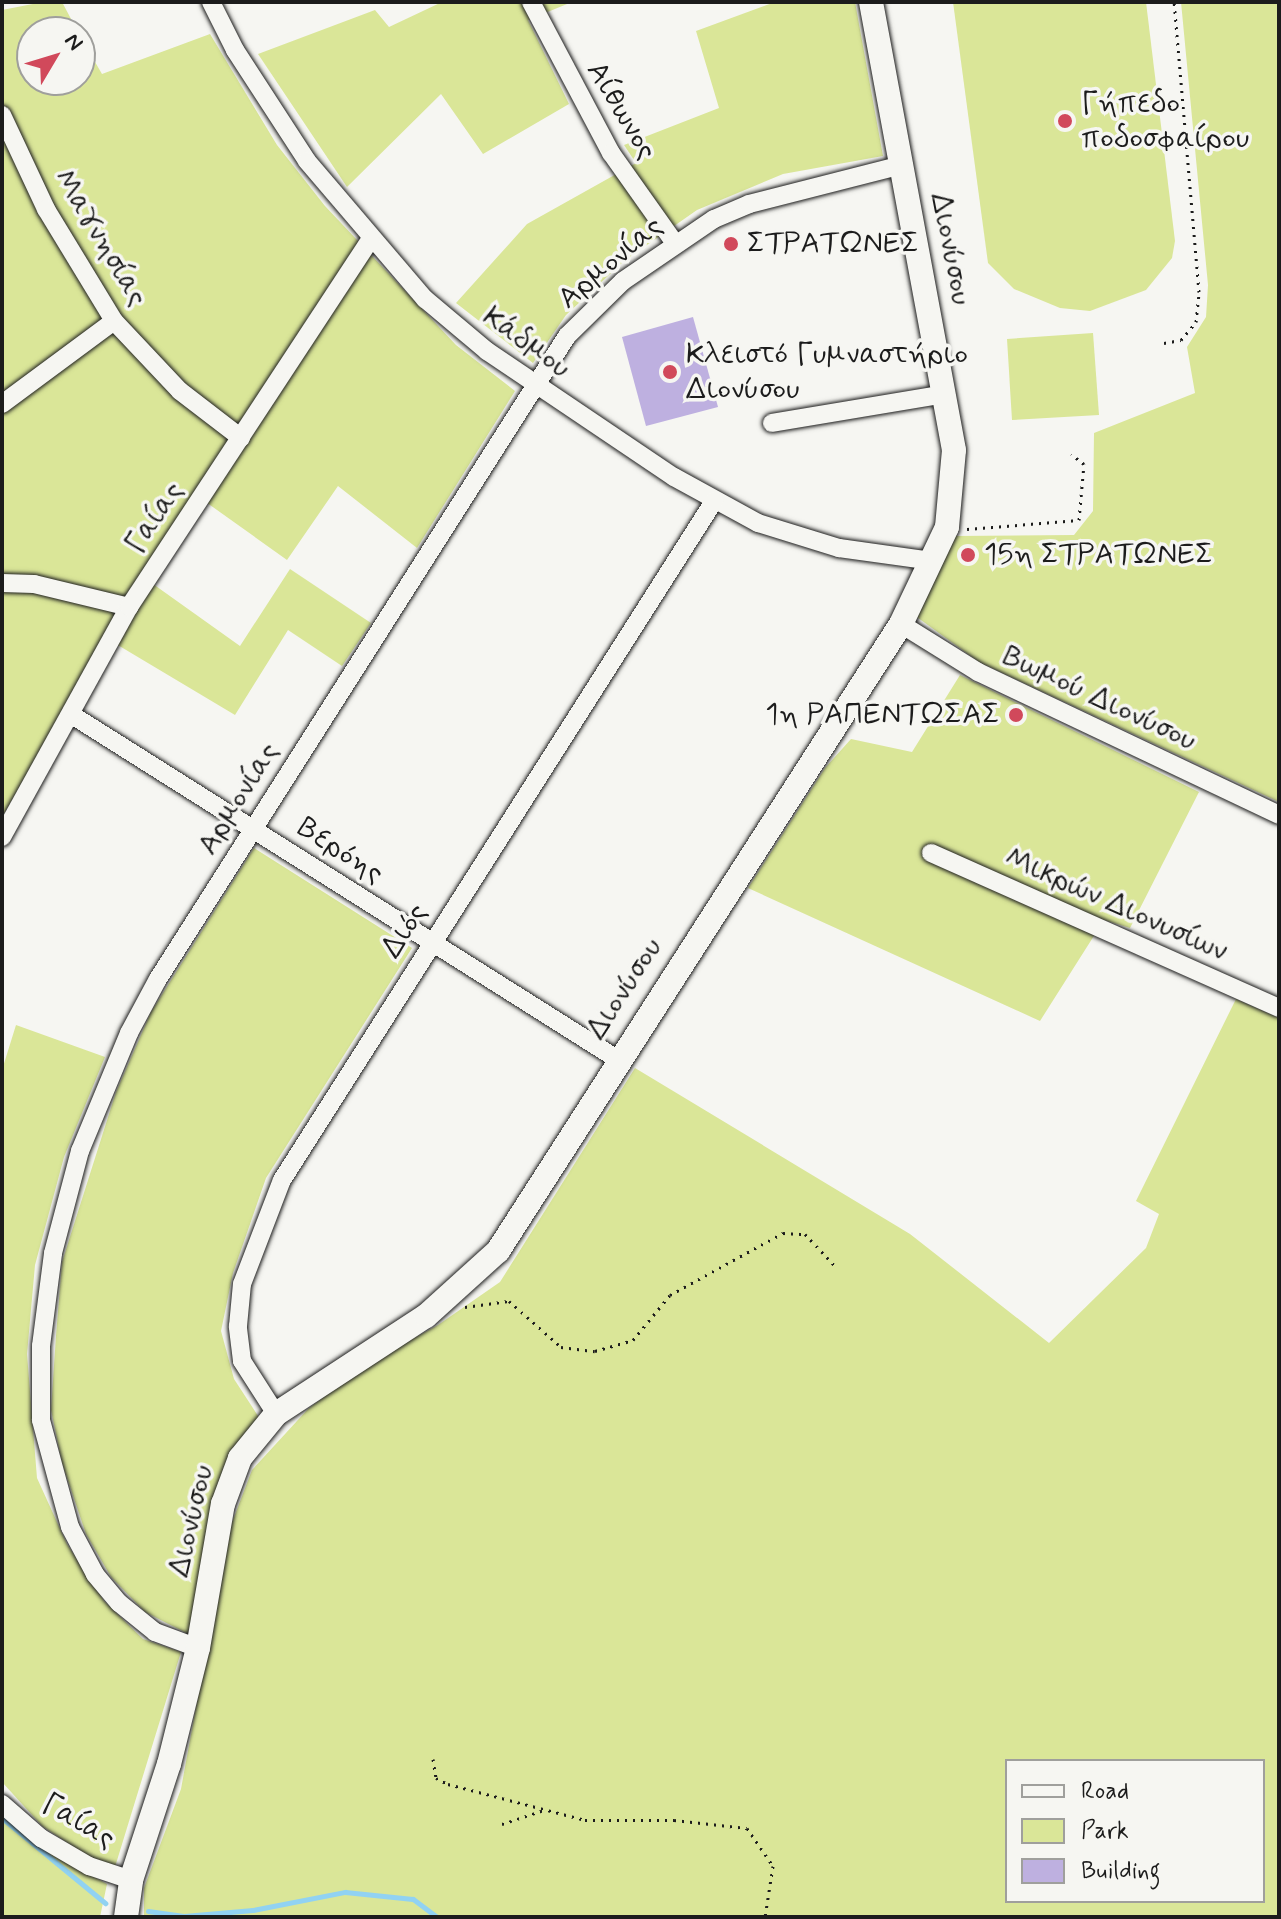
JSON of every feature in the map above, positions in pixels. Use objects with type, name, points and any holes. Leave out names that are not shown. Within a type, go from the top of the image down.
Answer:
[{"type":"main road","name":"Διονύσου","points":[[126,1917],[131,1880],[169,1764],[198,1648],[230,1483],[256,1434],[276,1414],[426,1316],[481,1271],[514,1228],[617,1059],[901,624],[947,527],[955,472],[945,394],[871,2]]},
{"type":"street","name":"Κάδμου","points":[[211,2],[261,92],[370,240],[456,326],[534,385],[714,501],[798,538],[933,561]]},
{"type":"street","name":"Αίθωνος","points":[[531,2],[611,153],[674,242]]},
{"type":"street","name":"Μαγνησίας","points":[[2,115],[46,209],[114,321],[180,391],[241,438]]},
{"type":"street","name":"Αρμονίας","points":[[198,1648],[155,1632],[119,1603],[95,1574],[70,1527],[41,1420],[41,1346],[53,1253],[80,1151],[105,1086],[158,979],[567,336],[623,281],[674,242],[749,204],[902,165]]},
{"type":"street","name":"Γαίας","points":[[2,837],[129,607],[370,240]]},
{"type":"street","points":[[2,404],[114,321]]},
{"type":"street","points":[[772,423],[945,394]]},
{"type":"street","name":"Διός","points":[[276,1414],[242,1361],[242,1284],[282,1180],[714,501]]},
{"type":"street","points":[[2,583],[47,586],[129,607]]},
{"type":"street","name":"Βωμού Διονύσου","points":[[901,624],[978,672],[1279,815]]},
{"type":"street","name":"Βερόης","points":[[72,715],[617,1059]]},
{"type":"street","name":"Μικρών Διονυσίων","points":[[931,853],[1279,1008]]},
{"type":"street","name":"Γαίας","points":[[2,1804],[53,1845],[89,1866],[131,1880]]},
{"type":"path","points":[[1164,343],[1181,340],[1196,322],[1199,292],[1174,2]]},
{"type":"path","points":[[947,527],[1052,526],[1079,520],[1084,464],[1071,454]]},
{"type":"path","points":[[456,1310],[509,1301],[561,1347],[595,1351],[633,1340],[670,1295],[783,1233],[805,1234],[836,1267]]},
{"type":"path","points":[[433,1759],[441,1782],[602,1823],[674,1820],[747,1828],[773,1866],[765,1917]]},
{"type":"path","points":[[502,1824],[546,1810]]},
{"type":"green space","points":[[43,2],[62,2],[69,16],[16,16],[16,96],[96,96],[96,64],[102,74],[210,34],[277,145],[325,206],[456,345],[515,391],[417,548],[338,486],[287,560],[196,495],[146,579],[240,646],[290,569],[371,623],[342,666],[288,630],[235,715],[106,638],[2,817],[2,10]]},
{"type":"green space","points":[[442,2],[572,2],[528,20],[569,104],[483,154],[441,94],[347,187],[258,54],[375,10],[389,27]]},
{"type":"green space","points":[[775,2],[855,2],[883,156],[783,174],[697,210],[624,261],[566,315],[533,363],[456,303],[527,224],[636,163],[624,145],[719,108],[696,31]]},
{"type":"green space","name":"Γήπεδο ποδοσφαίρου","points":[[953,2],[1146,2],[1175,241],[1172,258],[1146,290],[1090,311],[1060,308],[1014,289],[988,263]]},
{"type":"green space","points":[[1181,2],[1279,2],[1279,802],[979,662],[914,615],[955,536],[1074,535],[1093,511],[1094,433],[1195,393],[1187,347],[1206,317],[1208,285]]},
{"type":"green space","points":[[1093,333],[1099,415],[1012,420],[1007,339]]},
{"type":"green space","points":[[960,675],[1199,792],[1130,928],[1104,920],[1040,1021],[748,888],[825,768],[851,739],[912,752]]},
{"type":"green space","points":[[254,848],[412,948],[266,1178],[233,1273],[221,1331],[234,1379],[260,1419],[224,1466],[192,1636],[145,1612],[111,1577],[86,1534],[62,1463],[51,1410],[56,1336],[62,1262],[116,1092],[151,1012]]},
{"type":"green space","points":[[1236,999],[1279,1018],[1279,1917],[144,1917],[144,1888],[181,1789],[228,1533],[252,1470],[308,1409],[367,1364],[438,1325],[500,1282],[635,1068],[910,1234],[1049,1343],[1146,1248],[1159,1214],[1136,1201]]},
{"type":"green space","points":[[16,1025],[105,1057],[64,1157],[35,1265],[27,1354],[37,1478],[67,1544],[104,1601],[143,1639],[181,1652],[115,1867],[89,1857],[42,1826],[2,1782],[2,1070]]},
{"type":"green space","points":[[2,1809],[51,1853],[107,1884],[100,1917],[2,1917]]},
{"type":"building","name":"Κλειστό Γυμναστήριο Διονύσου","points":[[693,317],[718,407],[646,426],[622,337]]},
{"type":"waterway","points":[[2,1818],[105,1903]]},
{"type":"waterway","points":[[148,1911],[184,1916],[253,1910],[345,1892],[413,1899],[437,1917]]},
{"type":"place","name":"Γήπεδο ποδοσφαίρου","points":[[1065,121]]},
{"type":"place","name":"ΣΤΡΑΤΩΝΕΣ","points":[[731,244]]},
{"type":"place","name":"Κλειστό Γυμναστήριο Διονύσου","points":[[670,372]]},
{"type":"place","name":"15η ΣΤΡΑΤΩΝΕΣ","points":[[968,555]]},
{"type":"place","name":"1η ΡΑΠΕΝΤΩΣΑΣ","points":[[1016,715]]}]
